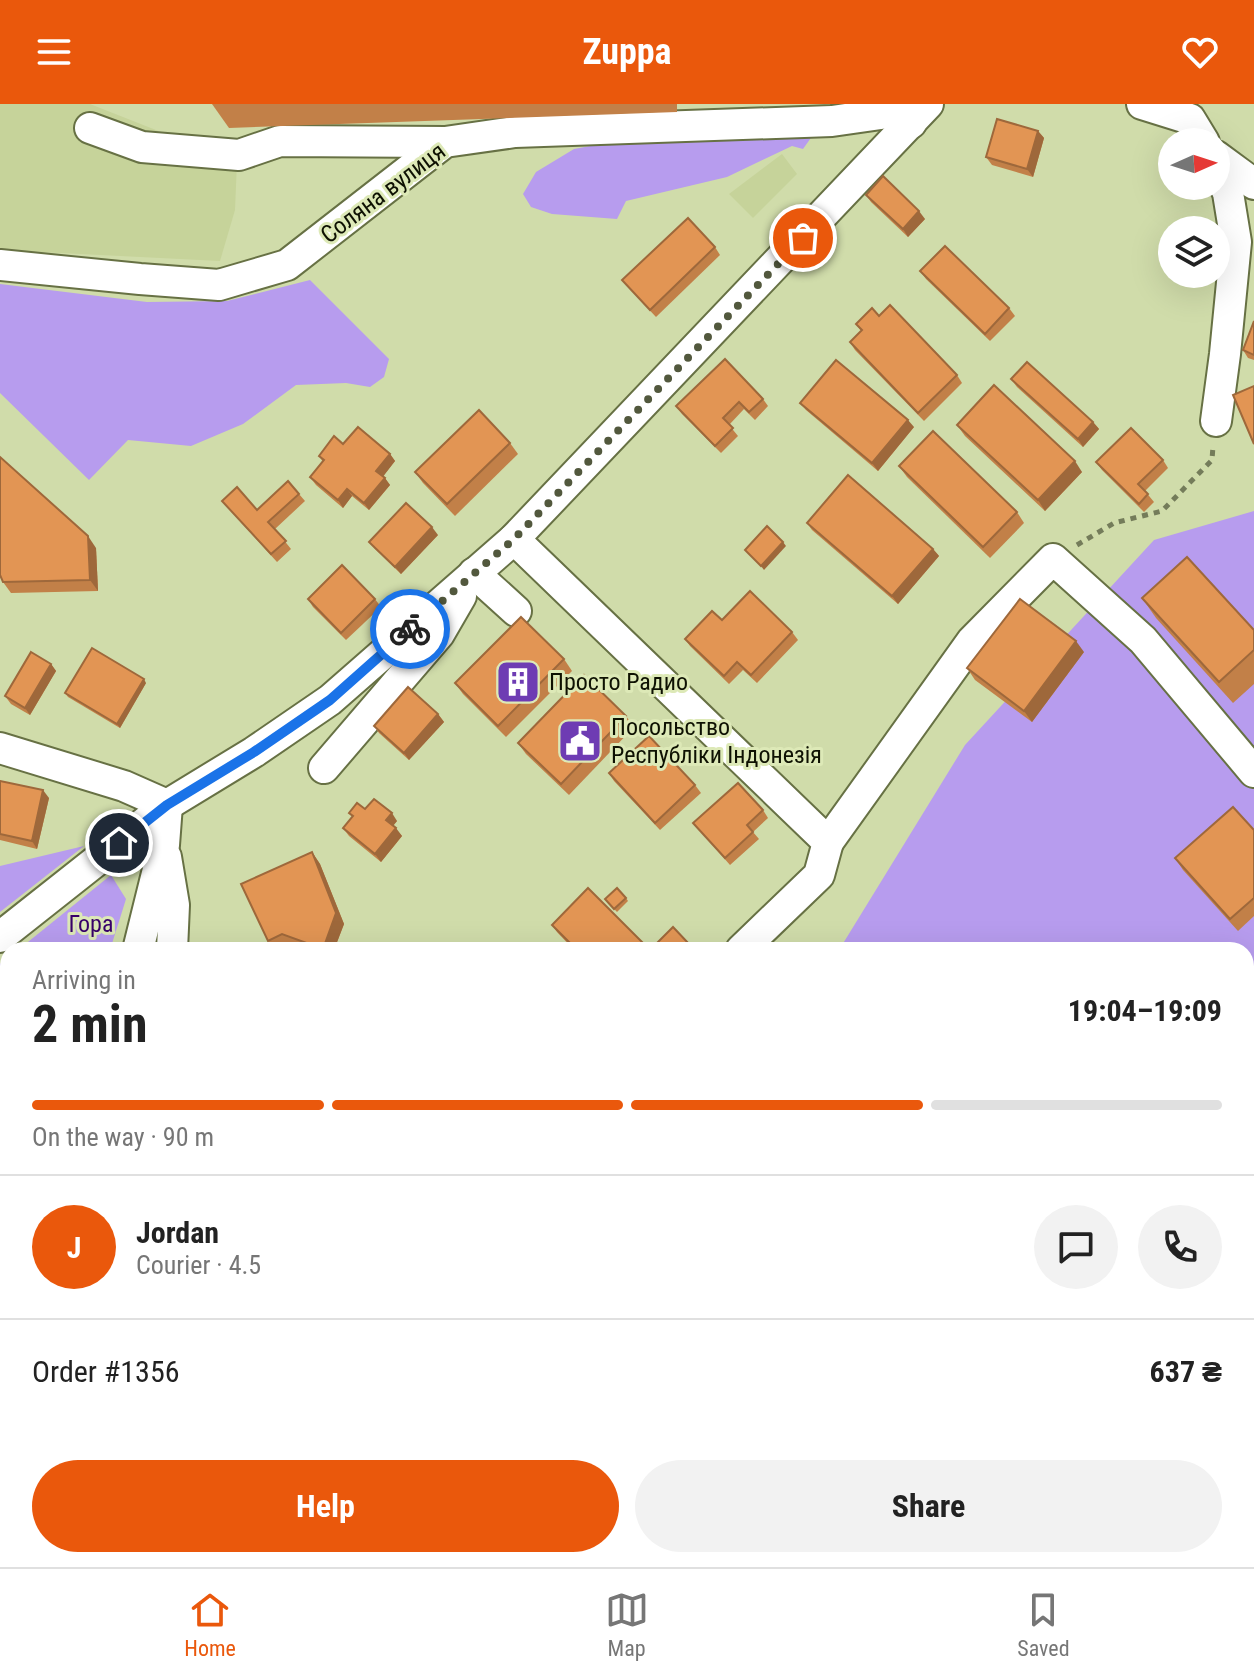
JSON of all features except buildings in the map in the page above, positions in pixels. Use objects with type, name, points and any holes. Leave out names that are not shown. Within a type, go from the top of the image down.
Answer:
[{"type":"street","points":[[1142,104],[1190,119],[1195,128]]},
{"type":"street","name":"Соляна вулиця","points":[[0,265],[219,285],[287,265],[445,142],[515,132],[832,121],[881,114],[899,108],[920,113]]},
{"type":"street","points":[[0,937],[167,805],[254,752],[330,700],[514,539],[920,113]]},
{"type":"street","points":[[90,128],[142,147],[239,155],[280,141],[445,142]]},
{"type":"street","points":[[1230,166],[1254,184]]},
{"type":"street","points":[[1216,421],[1244,243],[1230,199]]},
{"type":"street","points":[[514,539],[828,842]]},
{"type":"street","points":[[749,942],[819,875],[828,842],[972,641],[1053,559],[1143,640],[1254,772]]},
{"type":"street","points":[[474,573],[516,611]]},
{"type":"street","points":[[324,768],[439,634],[474,573]]},
{"type":"street","points":[[0,748],[124,786],[167,805]]},
{"type":"street","points":[[140,942],[164,845],[167,805]]},
{"type":"street","points":[[164,845],[174,905],[172,942]]},
{"type":"path","points":[[1053,559],[1114,523],[1162,511],[1212,460],[1216,421]]},
{"type":"shaded area","points":[[0,104],[90,104],[237,162],[235,210],[220,261],[0,250]]},
{"type":"shaded area","points":[[782,154],[797,174],[753,218],[729,194]]},
{"type":"green space","points":[[813,135],[803,149],[792,146],[727,177],[626,201],[617,219],[552,214],[531,207],[523,194],[536,172],[574,149],[639,137]]},
{"type":"green space","points":[[310,280],[389,359],[384,377],[370,387],[346,383],[296,385],[243,424],[191,446],[128,440],[89,480],[0,393],[0,284],[147,302],[227,301]]},
{"type":"green space","points":[[1254,511],[1254,942],[844,942],[965,745],[1154,540]]},
{"type":"green space","points":[[84,846],[0,912],[0,866]]},
{"type":"green space","name":"Гора","points":[[111,875],[126,899],[113,942],[28,942]]},
{"type":"way so far","points":[[410,629],[514,539],[803,238]]},
{"type":"place","name":"Просто Радио","points":[[518,682]]},
{"type":"place","name":"Посольство Республіки Індонезія","points":[[580,741]]},
{"type":"route","points":[[119,843],[167,805],[254,752],[330,700],[410,629]]}]
